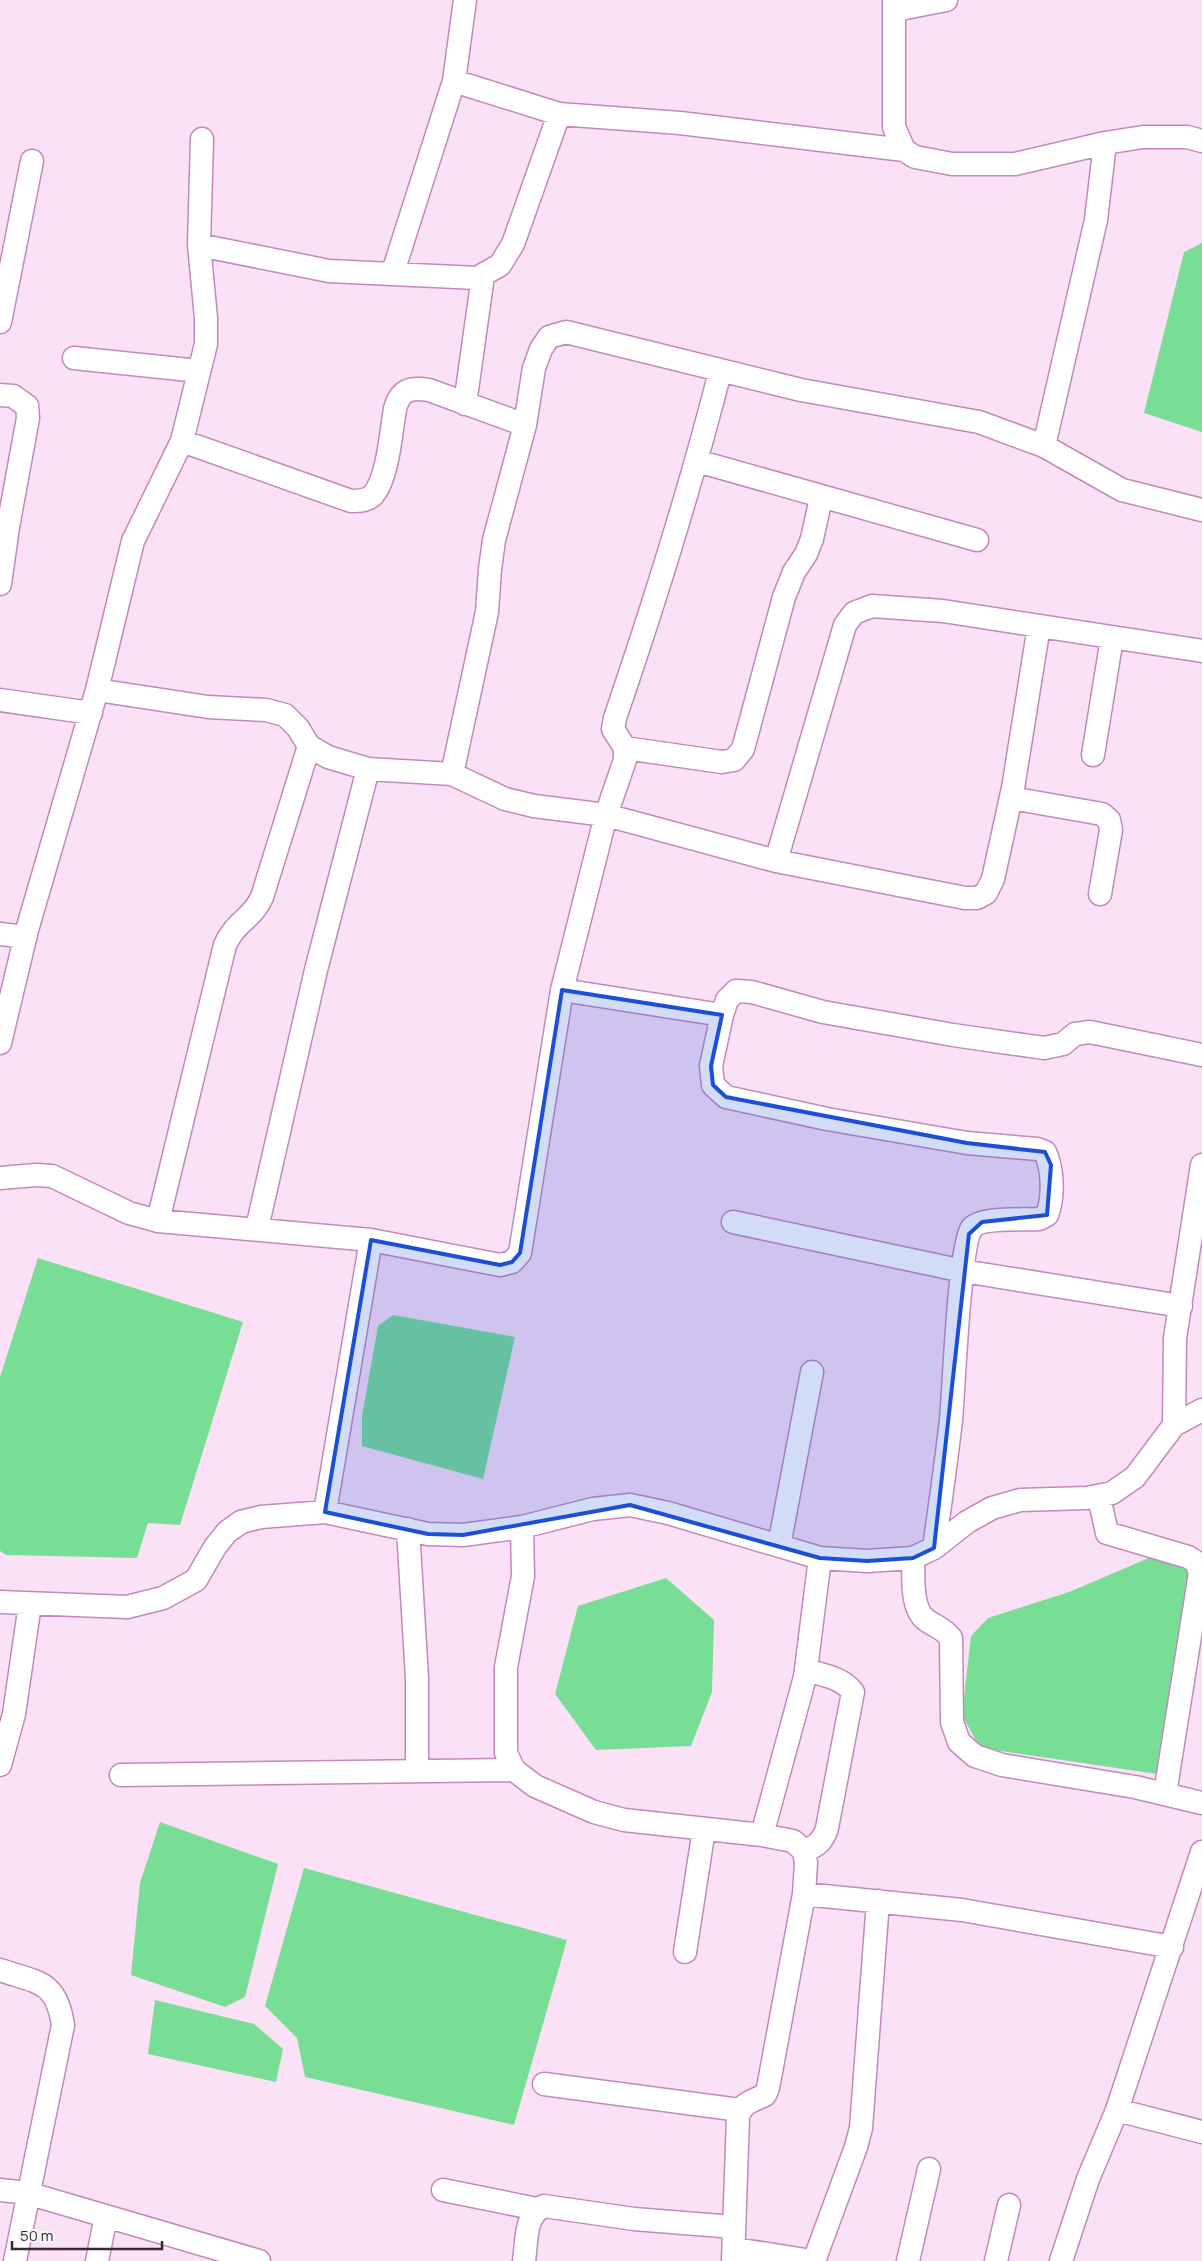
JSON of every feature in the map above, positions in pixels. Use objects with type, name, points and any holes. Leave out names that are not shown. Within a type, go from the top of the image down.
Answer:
[{"type":"street","points":[[393,272],[454,81],[465,0]]},
{"type":"street","points":[[904,150],[894,127],[895,5],[946,0]]},
{"type":"street","points":[[454,81],[558,114],[680,123],[904,150],[915,157],[952,164],[1015,164],[1105,143],[1143,137],[1187,137],[1202,140]]},
{"type":"street","points":[[199,245],[329,271],[393,272],[476,278],[483,276],[500,265],[513,244],[558,114]]},
{"type":"street","points":[[0,1043],[25,937],[91,713],[133,541],[182,441],[206,344],[206,318],[199,245],[202,139]]},
{"type":"street","points":[[1044,446],[1096,220],[1105,143]]},
{"type":"street","points":[[0,322],[32,160]]},
{"type":"street","points":[[465,404],[483,276]]},
{"type":"street","points":[[452,774],[487,612],[494,540],[525,426],[534,368],[541,349],[549,337],[566,332],[720,372],[800,390],[949,416],[1006,431],[1044,446],[1122,490],[1202,510]]},
{"type":"street","points":[[74,358],[199,371]]},
{"type":"street","points":[[0,1178],[36,1175],[52,1176],[129,1213],[158,1221],[257,1228],[371,1240],[500,1265],[512,1262],[520,1253],[562,990],[606,815],[625,760],[625,748],[613,729],[615,718],[654,603],[697,461],[720,372]]},
{"type":"street","points":[[182,441],[351,501],[361,502],[372,496],[382,477],[395,409],[398,398],[405,390],[415,388],[429,390],[525,426]]},
{"type":"street","points":[[0,395],[13,396],[27,406],[28,418],[8,527],[0,584]]},
{"type":"street","points":[[697,461],[821,498],[977,540]]},
{"type":"street","points":[[625,748],[722,762],[734,760],[743,749],[784,597],[794,572],[806,554],[812,539],[821,498]]},
{"type":"street","points":[[776,861],[846,625],[854,613],[872,606],[943,611],[1202,651]]},
{"type":"street","points":[[97,690],[208,707],[266,710],[284,715],[298,728],[309,746],[328,757],[368,769],[452,774],[505,799],[534,806],[606,815],[776,861],[965,898],[976,898],[986,893],[992,879],[1011,798],[1039,626]]},
{"type":"street","points":[[1093,755],[1112,638]]},
{"type":"street","points":[[0,700],[91,713]]},
{"type":"street","points":[[158,1221],[225,945],[236,925],[258,906],[262,897],[309,746]]},
{"type":"street","points":[[257,1228],[316,970],[368,769]]},
{"type":"street","points":[[1011,798],[1102,814],[1109,820],[1111,830],[1100,894]]},
{"type":"street","points":[[0,934],[25,937]]},
{"type":"street","points":[[562,990],[722,1015]]},
{"type":"street","points":[[934,1548],[951,1420],[963,1271],[969,1234],[973,1227],[982,1222],[1039,1219],[1047,1215],[1050,1208],[1051,1164],[1045,1152],[1037,1148],[967,1143],[827,1119],[726,1097],[712,1085],[711,1066],[727,1000],[736,991],[752,992],[824,1012],[953,1035],[1044,1048],[1063,1044],[1075,1034],[1090,1032],[1202,1055]]},
{"type":"street","points":[[1174,1426],[1175,1338],[1202,1165]]},
{"type":"street","points":[[733,1222],[963,1271],[1181,1306]]},
{"type":"street","points":[[325,1512],[371,1240]]},
{"type":"street","points":[[779,1546],[812,1372]]},
{"type":"street","points":[[0,1602],[127,1607],[163,1598],[196,1580],[215,1547],[227,1532],[241,1522],[261,1517],[325,1512],[428,1534],[463,1535],[522,1526],[593,1509],[630,1505],[668,1513],[820,1558],[866,1562],[913,1558],[934,1548],[967,1522],[992,1508],[1020,1500],[1099,1497],[1112,1493],[1135,1477],[1174,1426],[1202,1410]]},
{"type":"street","points":[[1099,1497],[1107,1532],[1188,1557],[1196,1562],[1200,1573],[1165,1794]]},
{"type":"street","points":[[522,1526],[523,1576],[506,1667],[506,1753],[514,1770],[535,1786],[594,1812],[648,1824],[762,1835],[793,1841],[804,1851],[806,1863],[804,1894],[768,2088],[765,2095],[746,2104],[740,2110],[734,2246]]},
{"type":"street","points":[[408,1529],[418,1678],[417,1771]]},
{"type":"street","points":[[762,1835],[806,1670],[820,1558]]},
{"type":"street","points":[[913,1558],[916,1603],[919,1612],[925,1619],[944,1629],[951,1638],[952,1722],[959,1742],[975,1756],[1002,1765],[1135,1787],[1202,1803]]},
{"type":"street","points":[[0,1765],[14,1714],[30,1604]]},
{"type":"street","points":[[804,1851],[814,1847],[824,1839],[853,1692],[846,1684],[837,1679],[806,1670]]},
{"type":"street","points":[[121,1774],[514,1770]]},
{"type":"street","points":[[684,1952],[704,1829]]},
{"type":"street","points":[[1062,2261],[1088,2179],[1117,2110],[1202,1852]]},
{"type":"street","points":[[804,1894],[962,1910],[1172,1947]]},
{"type":"street","points":[[443,2190],[536,2209],[544,2206],[634,2219],[734,2246],[813,2261],[856,2147],[861,2128],[878,1901]]},
{"type":"street","points":[[0,1970],[43,1984],[55,1994],[60,2006],[63,2024],[15,2261]]},
{"type":"street","points":[[544,2084],[740,2110]]},
{"type":"street","points":[[1117,2110],[1201,2126]]},
{"type":"street","points":[[908,2261],[929,2169]]},
{"type":"street","points":[[0,2190],[28,2193],[260,2261]]},
{"type":"street","points":[[996,2261],[1009,2205]]},
{"type":"street","points":[[524,2261],[530,2217],[536,2209]]},
{"type":"street","points":[[97,2261],[106,2216]]},
{"type":"highlighted area","points":[[562,990],[722,1015],[711,1066],[713,1085],[726,1097],[967,1143],[1045,1152],[1051,1165],[1047,1215],[982,1222],[969,1234],[934,1548],[913,1558],[867,1561],[820,1558],[630,1505],[463,1535],[428,1534],[325,1512],[371,1240],[500,1265],[512,1262],[520,1253]]},
{"type":"shaded area","points":[[1202,243],[1202,432],[1144,413],[1184,252]]},
{"type":"shaded area","points":[[38,1258],[243,1322],[180,1525],[148,1523],[137,1558],[6,1555],[0,1551],[0,1377]]},
{"type":"shaded area","points":[[393,1315],[515,1337],[483,1479],[362,1446],[362,1416],[378,1326]]},
{"type":"shaded area","points":[[1163,1552],[1193,1569],[1157,1774],[980,1748],[962,1715],[971,1636],[988,1618],[1069,1592]]},
{"type":"shaded area","points":[[666,1578],[714,1620],[712,1692],[691,1746],[596,1750],[555,1694],[578,1606]]},
{"type":"shaded area","points":[[160,1822],[278,1864],[245,1997],[225,2007],[131,1975],[140,1883]]},
{"type":"shaded area","points":[[304,1868],[567,1940],[514,2125],[305,2077],[297,2038],[265,2006]]},
{"type":"shaded area","points":[[155,2000],[254,2024],[283,2049],[276,2082],[148,2054]]}]
